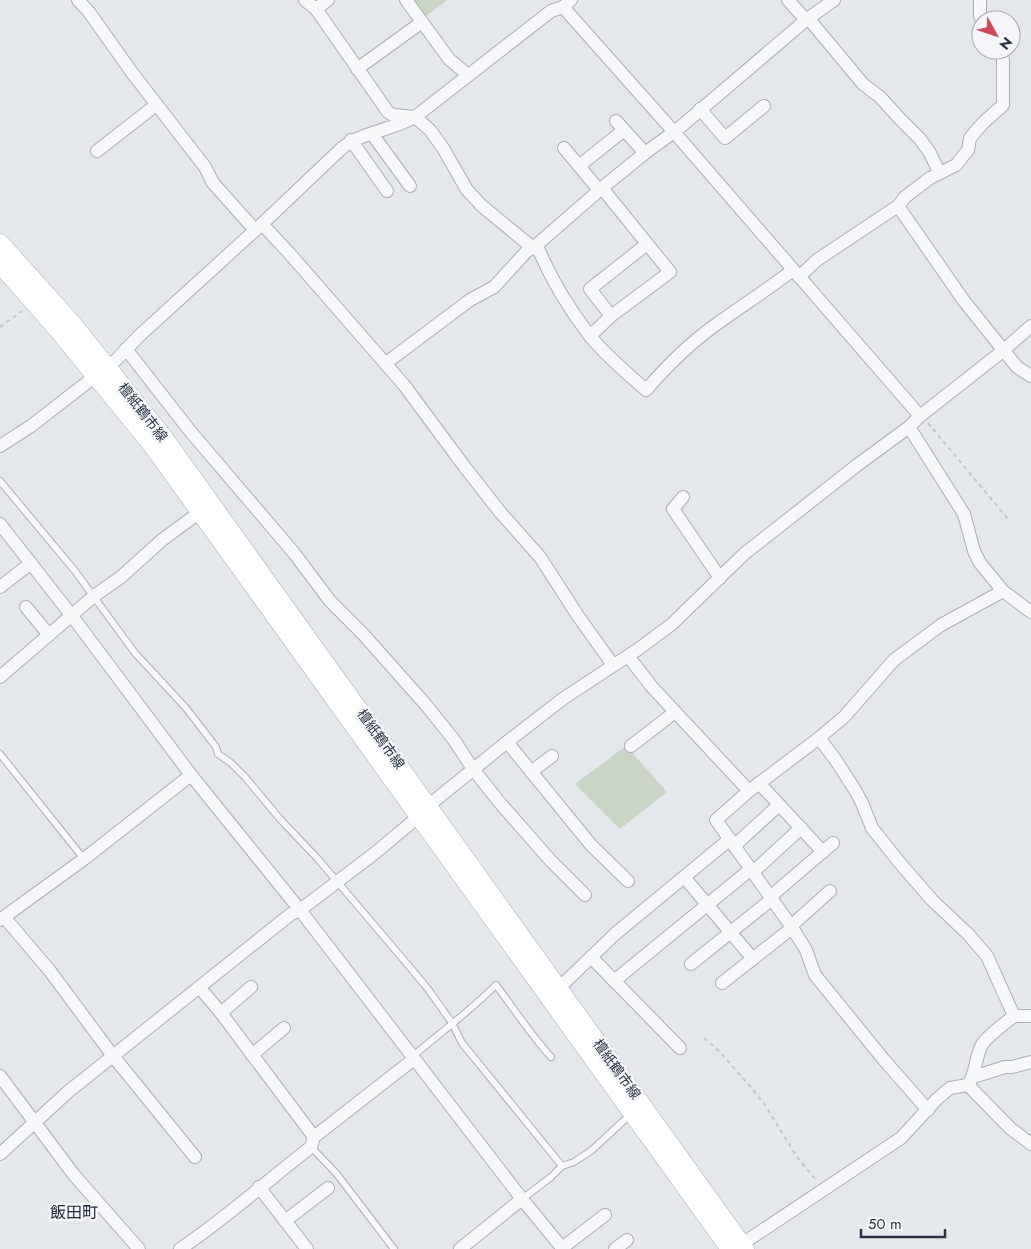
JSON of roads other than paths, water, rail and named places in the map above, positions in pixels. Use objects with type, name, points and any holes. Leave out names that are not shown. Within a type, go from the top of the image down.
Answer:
[{"type":"main road","name":"檀紙鶴市線","points":[[0,243],[102,371],[200,512],[423,811],[559,988],[739,1247]]},
{"type":"main road","name":"檀紙鶴市線","points":[[0,264],[164,438],[216,509],[632,1113],[739,1247]]},
{"type":"street","points":[[78,0],[205,167],[213,182],[386,363],[500,512],[540,557],[578,616],[613,665]]},
{"type":"street","points":[[305,0],[316,10],[388,112],[393,115],[414,117],[430,130],[467,190],[482,206],[535,246],[561,293],[590,336],[646,390],[666,367],[713,326],[898,206],[905,197],[923,182],[939,172],[956,165],[968,150],[970,138],[1003,105],[1003,60]]},
{"type":"street","points":[[316,10],[328,0]]},
{"type":"street","points":[[406,0],[449,59],[468,75]]},
{"type":"street","points":[[788,0],[807,19],[863,84],[880,97],[920,139],[930,153],[939,172]]},
{"type":"street","points":[[386,363],[470,300],[494,287],[527,251],[645,153],[674,132],[807,19],[834,0]]},
{"type":"street","points":[[0,446],[31,426],[102,371],[351,140],[400,125],[414,117],[560,4],[674,132],[920,416]]},
{"type":"street","points":[[357,69],[422,22]]},
{"type":"street","points":[[97,151],[156,105]]},
{"type":"street","points":[[700,109],[725,138],[764,106]]},
{"type":"street","points":[[580,166],[620,125],[645,153]]},
{"type":"street","points":[[372,134],[410,186]]},
{"type":"street","points":[[351,140],[387,191]]},
{"type":"street","points":[[564,148],[670,272],[611,316],[590,336]]},
{"type":"street","points":[[898,206],[964,301],[1017,367],[1031,376]]},
{"type":"street","points":[[611,316],[590,289],[647,244]]},
{"type":"street","points":[[0,1154],[33,1122],[112,1056],[291,914],[300,910],[338,882],[473,768],[564,698],[628,656],[672,624],[744,554],[909,427],[1031,326]]},
{"type":"street","points":[[126,349],[190,431],[294,553],[330,601],[364,634],[426,705],[500,804],[551,861],[585,895]]},
{"type":"street","points":[[909,427],[964,514],[974,550],[980,562],[1003,591],[1031,612]]},
{"type":"street","points":[[683,497],[673,509],[720,578]]},
{"type":"street","points":[[0,677],[94,596],[121,577],[162,540],[200,512]]},
{"type":"street","points":[[0,524],[72,616],[191,775],[300,910],[522,1199],[563,1249],[605,1215]]},
{"type":"street","points":[[0,587],[31,563]]},
{"type":"street","points":[[928,1110],[878,1053],[815,974],[806,950],[716,820],[844,717],[894,660],[941,625],[1003,591]]},
{"type":"street","points":[[26,607],[49,635]]},
{"type":"street","points":[[628,656],[652,687],[749,792]]},
{"type":"street","points":[[631,746],[675,712]]},
{"type":"street","points":[[818,738],[835,759],[855,790],[872,828],[926,893],[968,934],[987,956],[1014,1016]]},
{"type":"street","points":[[507,742],[591,845],[628,882]]},
{"type":"street","points":[[531,772],[552,756]]},
{"type":"street","points":[[191,775],[84,859],[2,918],[50,971],[112,1056],[196,1157]]},
{"type":"street","points":[[760,783],[823,852]]},
{"type":"street","points":[[559,988],[615,934],[684,877],[732,843],[779,805]]},
{"type":"street","points":[[614,981],[752,871],[801,828]]},
{"type":"street","points":[[691,964],[771,898],[833,843]]},
{"type":"street","points":[[684,877],[752,959]]},
{"type":"street","points":[[722,983],[791,927],[830,891]]},
{"type":"street","points":[[591,957],[680,1048]]},
{"type":"street","points":[[221,1013],[251,987]]},
{"type":"street","points":[[200,988],[252,1055],[313,1142]]},
{"type":"street","points":[[971,1081],[984,1042],[1014,1016],[1031,1016]]},
{"type":"street","points":[[252,1055],[284,1028]]},
{"type":"street","points":[[180,1249],[225,1217],[413,1058]]},
{"type":"street","points":[[739,1247],[901,1138],[937,1099],[950,1088],[1005,1067],[1031,1062]]},
{"type":"street","points":[[0,1076],[74,1175],[139,1249]]},
{"type":"street","points":[[971,1081],[1010,1128],[1031,1144]]},
{"type":"street","points":[[260,1187],[307,1249]]},
{"type":"street","points":[[285,1221],[328,1188]]},
{"type":"street","points":[[460,1249],[522,1199]]},
{"type":"street","points":[[615,1249],[626,1240]]},
{"type":"lane","points":[[0,481],[94,596],[135,652],[186,708],[216,748],[218,754],[231,763],[245,777],[280,819],[338,882],[428,989],[452,1023],[462,1043],[562,1166]]},
{"type":"lane","points":[[0,754],[84,859]]},
{"type":"lane","points":[[413,1058],[452,1023],[482,1000],[496,985],[551,1058]]},
{"type":"lane","points":[[522,1199],[562,1166],[574,1162],[592,1150],[632,1113]]},
{"type":"lane","points":[[313,1142],[394,1249]]},
{"type":"district","name":"飯田町","points":[[74,1212]]}]
